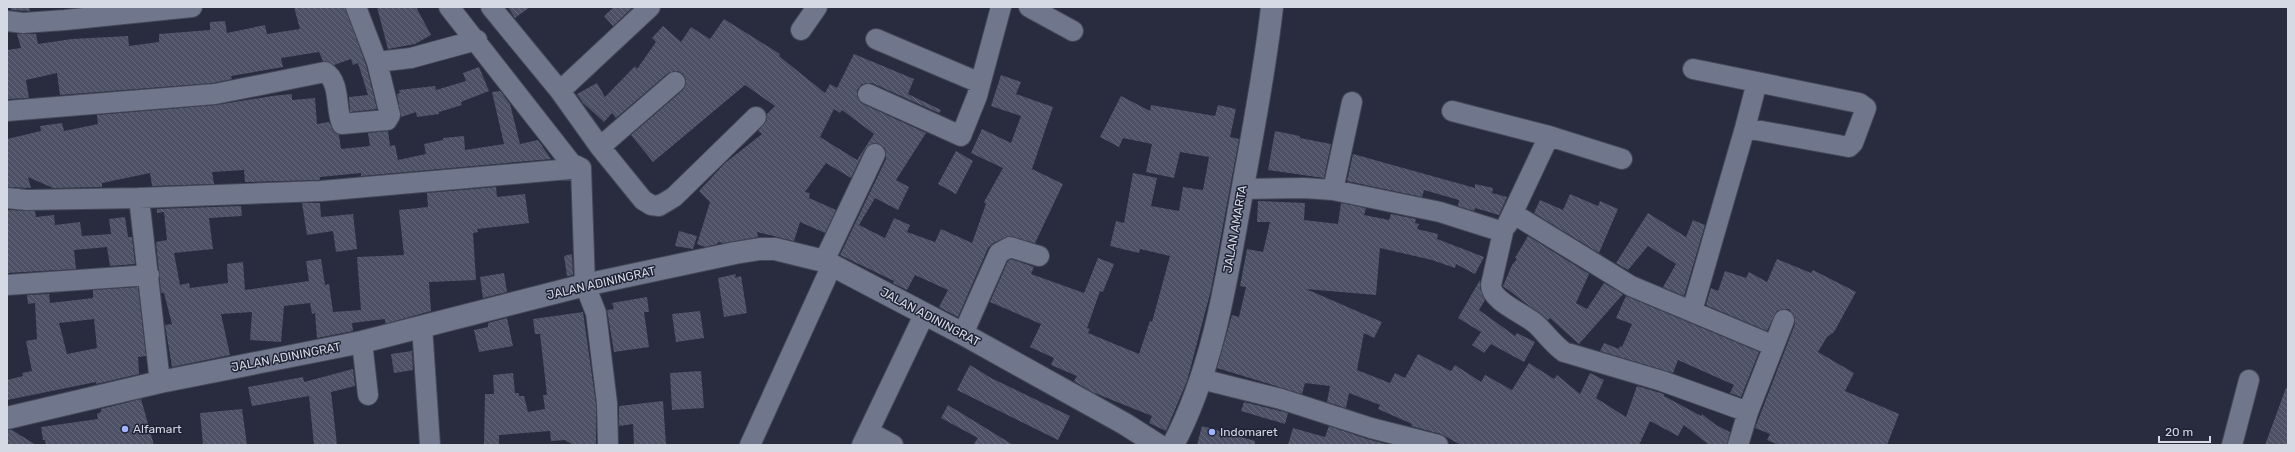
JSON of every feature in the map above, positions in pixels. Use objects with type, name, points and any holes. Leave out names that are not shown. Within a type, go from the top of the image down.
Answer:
[{"type":"street","points":[[7,21],[23,23],[192,7]]},
{"type":"street","points":[[7,111],[215,94],[325,72],[330,75],[336,89],[339,117],[342,124],[359,124],[387,120],[390,115],[377,62],[356,7]]},
{"type":"street","points":[[449,7],[477,40],[571,163],[581,168]]},
{"type":"street","points":[[491,7],[560,91],[600,147],[643,200],[651,205],[659,206],[674,197],[756,117]]},
{"type":"street","points":[[560,91],[650,7]]},
{"type":"street","points":[[801,30],[817,7]]},
{"type":"street","points":[[868,94],[960,137],[963,135],[977,96],[1001,7]]},
{"type":"street","points":[[1029,7],[1073,31]]},
{"type":"street","name":"JALAN AMARTA","points":[[1173,445],[1184,423],[1201,379],[1222,304],[1260,92],[1272,7]]},
{"type":"street","points":[[876,39],[980,83]]},
{"type":"street","points":[[377,62],[411,58],[477,40]]},
{"type":"street","points":[[1693,69],[1859,103],[1866,108],[1866,112],[1853,143],[1849,147],[1745,128]]},
{"type":"street","points":[[600,147],[675,82]]},
{"type":"street","points":[[1692,311],[1757,82]]},
{"type":"street","points":[[1333,190],[1352,102]]},
{"type":"street","points":[[1452,111],[1549,136],[1622,158]]},
{"type":"street","points":[[1549,136],[1514,214],[1503,232],[1492,280],[1493,292],[1537,325],[1552,344],[1564,352],[1662,381],[1748,412]]},
{"type":"street","points":[[750,445],[875,154]]},
{"type":"street","points":[[7,198],[27,200],[139,198],[321,191],[581,168]]},
{"type":"street","points":[[581,168],[585,285],[596,313],[607,403],[608,445]]},
{"type":"street","points":[[1242,190],[1304,188],[1333,190],[1440,212],[1503,232]]},
{"type":"street","points":[[139,198],[149,275],[160,382]]},
{"type":"street","points":[[1514,214],[1631,286],[1774,346]]},
{"type":"street","points":[[963,334],[999,253],[1010,247],[1039,256]]},
{"type":"street","name":"JALAN ADININGRAT","points":[[7,418],[160,382],[362,342],[585,285],[760,249],[775,249],[828,263],[924,315],[963,334],[1125,424],[1158,445]]},
{"type":"street","points":[[7,285],[149,275]]},
{"type":"street","points":[[893,445],[865,438],[924,315]]},
{"type":"street","points":[[1738,445],[1748,412],[1784,320]]},
{"type":"street","points":[[422,326],[430,445]]},
{"type":"street","points":[[362,342],[368,395]]},
{"type":"street","points":[[1201,379],[1281,399],[1377,430],[1438,445]]},
{"type":"street","points":[[2232,445],[2249,380]]},
{"type":"building","points":[[11,7],[29,7],[30,11],[11,10]]},
{"type":"building","points":[[294,7],[345,7],[366,65],[377,109],[350,112],[349,97],[368,95],[358,63],[353,65],[351,59],[334,65],[323,61],[319,52],[281,58],[283,67],[231,76],[232,79],[213,83],[60,95],[57,73],[26,80],[29,98],[7,99],[7,50],[21,48],[17,34],[36,34],[38,44],[72,39],[128,36],[129,46],[159,42],[159,34],[210,30],[210,22],[225,21],[227,33],[265,25],[267,34],[300,29]]},
{"type":"building","points":[[377,7],[416,7],[431,35],[415,44],[388,49]]},
{"type":"building","points":[[508,7],[530,7],[515,18]]},
{"type":"building","points":[[614,7],[633,7],[613,26],[604,16]]},
{"type":"building","points":[[724,19],[780,54],[779,56],[825,93],[830,84],[837,88],[854,54],[914,79],[908,94],[941,110],[939,113],[872,83],[862,84],[857,90],[857,96],[863,104],[926,133],[896,180],[909,187],[898,210],[875,198],[859,225],[885,238],[894,218],[910,225],[907,232],[935,242],[941,229],[972,243],[986,204],[984,202],[1003,168],[971,153],[982,129],[1011,143],[1021,116],[991,106],[1001,75],[1021,82],[1016,94],[1053,107],[1032,169],[1063,184],[1035,243],[1009,236],[993,243],[988,248],[958,317],[939,307],[948,290],[915,275],[907,290],[893,283],[894,281],[840,255],[886,159],[885,148],[874,143],[865,149],[851,178],[826,163],[805,192],[810,193],[809,198],[836,210],[825,233],[800,222],[794,241],[757,232],[758,237],[724,243],[718,242],[717,244],[705,247],[697,244],[710,202],[699,191],[725,163],[762,134],[758,131],[767,120],[767,114],[775,106],[745,85],[653,162],[631,135],[683,90],[686,80],[683,74],[678,71],[668,73],[616,118],[612,113],[604,122],[583,103],[577,94],[597,83],[605,97],[635,66],[637,69],[656,42],[652,38],[663,26],[681,42],[691,27],[710,39]],"holes":[[[834,109],[840,113],[842,110],[874,134],[857,160],[820,137]]]},
{"type":"building","points":[[479,67],[489,91],[461,102],[462,105],[439,112],[439,114],[417,117],[416,112],[401,117],[397,94],[400,93],[399,90],[435,86],[436,90],[466,81],[463,73]]},
{"type":"building","points":[[500,91],[510,104],[520,144],[538,140],[551,159],[361,176],[361,173],[320,177],[320,180],[245,182],[244,170],[212,172],[214,184],[152,186],[150,173],[102,183],[102,187],[53,188],[28,177],[31,188],[7,187],[7,139],[41,131],[40,126],[62,123],[64,131],[98,124],[97,115],[216,105],[292,94],[292,100],[315,98],[317,124],[329,122],[334,132],[339,135],[341,149],[370,146],[368,133],[388,131],[390,146],[395,145],[398,160],[426,154],[424,144],[443,140],[443,138],[464,136],[465,150],[504,144],[492,92]]},
{"type":"building","points":[[1121,96],[1150,111],[1151,105],[1215,116],[1218,105],[1236,109],[1230,137],[1239,139],[1211,290],[1187,381],[1166,431],[1149,423],[1152,416],[1092,392],[1074,381],[1077,376],[1051,365],[1054,358],[1030,347],[1041,324],[990,302],[1008,261],[1011,259],[1034,267],[1031,274],[1084,293],[1098,258],[1114,264],[1103,292],[1100,291],[1087,328],[1090,329],[1088,333],[1139,354],[1150,321],[1152,322],[1170,256],[1140,249],[1139,253],[1110,246],[1116,221],[1124,223],[1133,173],[1157,178],[1151,206],[1179,211],[1183,187],[1203,190],[1209,157],[1180,152],[1174,178],[1146,172],[1152,144],[1123,138],[1119,147],[1100,137]]},
{"type":"building","points":[[1275,131],[1331,144],[1324,178],[1268,170]]},
{"type":"building","points":[[956,151],[973,161],[956,194],[938,184]]},
{"type":"building","points":[[1353,154],[1475,188],[1475,184],[1493,188],[1492,193],[1507,197],[1499,215],[1475,208],[1474,211],[1458,206],[1459,200],[1424,190],[1422,197],[1347,181]]},
{"type":"building","points":[[496,187],[497,197],[525,194],[529,223],[477,229],[478,232],[473,233],[476,280],[429,282],[431,311],[388,323],[385,323],[385,319],[352,323],[353,331],[317,338],[315,313],[312,314],[310,303],[284,306],[281,342],[250,340],[252,312],[221,314],[230,355],[172,367],[165,325],[172,324],[164,293],[161,293],[156,242],[167,240],[164,212],[157,213],[157,209],[241,206],[242,216],[209,218],[213,249],[174,253],[180,285],[189,283],[190,288],[228,283],[227,264],[243,262],[245,290],[309,281],[306,261],[321,259],[325,285],[329,284],[333,312],[361,310],[357,257],[404,255],[399,210],[428,207],[427,193]]},
{"type":"building","points":[[1570,194],[1598,206],[1600,201],[1618,209],[1599,253],[1534,213],[1540,200],[1563,210]]},
{"type":"building","points":[[1258,201],[1305,203],[1304,220],[1338,224],[1341,203],[1366,208],[1364,215],[1389,220],[1391,214],[1416,219],[1415,223],[1419,224],[1417,229],[1438,234],[1437,239],[1484,257],[1475,274],[1456,264],[1455,268],[1432,260],[1380,248],[1376,295],[1306,289],[1382,322],[1374,338],[1364,333],[1357,370],[1390,383],[1395,373],[1405,378],[1418,354],[1451,371],[1455,365],[1481,382],[1485,375],[1512,390],[1529,363],[1554,379],[1557,375],[1580,394],[1590,373],[1604,380],[1596,398],[1626,417],[1637,386],[1664,394],[1664,396],[1701,416],[1702,414],[1716,425],[1730,432],[1727,445],[1709,445],[1684,425],[1678,436],[1650,421],[1639,445],[1461,445],[1441,434],[1411,426],[1412,424],[1378,409],[1380,405],[1349,393],[1346,408],[1327,402],[1330,386],[1305,383],[1302,394],[1217,368],[1232,315],[1239,317],[1246,287],[1240,286],[1247,249],[1263,252],[1270,222],[1257,222]]},
{"type":"building","points":[[302,203],[320,203],[321,217],[353,214],[357,249],[336,252],[333,231],[307,235]]},
{"type":"building","points":[[7,210],[35,211],[36,217],[54,215],[55,225],[80,222],[82,236],[111,234],[109,219],[125,217],[128,237],[132,237],[135,264],[110,266],[107,247],[74,250],[76,269],[7,273]]},
{"type":"building","points":[[1648,213],[1686,237],[1693,220],[1705,225],[1684,296],[1663,287],[1676,264],[1648,246],[1628,270],[1616,263]]},
{"type":"building","points":[[679,231],[697,236],[693,249],[675,246]]},
{"type":"building","points":[[1528,236],[1589,274],[1576,303],[1587,309],[1604,283],[1623,294],[1579,344],[1550,318],[1548,320],[1503,286],[1512,265],[1517,259],[1515,258]]},
{"type":"building","points":[[572,254],[573,275],[567,276],[564,256]]},
{"type":"building","points":[[1777,259],[1811,273],[1813,270],[1856,292],[1834,332],[1827,337],[1818,352],[1854,373],[1845,391],[1899,414],[1887,445],[1779,445],[1767,440],[1770,434],[1755,428],[1795,324],[1795,318],[1789,309],[1777,311],[1767,331],[1706,305],[1711,288],[1718,291],[1725,271],[1746,278],[1749,272],[1767,282]]},
{"type":"building","points":[[504,273],[507,292],[483,298],[480,277]]},
{"type":"building","points":[[736,274],[735,278],[741,276],[747,313],[724,317],[718,278]]},
{"type":"building","points":[[1480,280],[1480,288],[1485,300],[1479,310],[1515,336],[1517,333],[1535,342],[1524,362],[1491,344],[1484,353],[1472,345],[1481,332],[1458,318]]},
{"type":"building","points":[[138,287],[146,356],[138,357],[139,374],[96,384],[96,382],[7,400],[7,380],[23,376],[22,373],[32,371],[26,341],[37,339],[35,303],[28,304],[27,295],[49,294],[50,303],[93,298],[93,290]],"holes":[[[94,319],[97,348],[67,354],[59,323]]]},
{"type":"building","points":[[1626,296],[1759,352],[1741,397],[1730,393],[1734,385],[1678,360],[1673,373],[1600,351],[1604,343],[1619,349],[1620,346],[1622,347],[1632,324],[1616,318]]},
{"type":"building","points":[[647,297],[649,312],[644,312],[649,347],[614,352],[607,310],[614,309],[612,303]]},
{"type":"building","points":[[700,311],[704,338],[676,342],[672,314]]},
{"type":"building","points":[[583,312],[596,404],[596,445],[573,445],[565,440],[551,441],[550,431],[499,435],[499,445],[484,445],[485,394],[494,394],[493,375],[513,373],[515,393],[519,393],[519,396],[524,396],[528,412],[545,409],[543,395],[547,395],[540,334],[535,334],[533,319]]},
{"type":"building","points":[[507,318],[513,346],[479,352],[474,330],[488,327],[488,323]]},
{"type":"building","points":[[412,351],[413,370],[394,373],[391,354]]},
{"type":"building","points":[[970,365],[991,378],[1070,416],[1058,440],[957,390]]},
{"type":"building","points":[[353,369],[355,386],[331,392],[337,445],[314,445],[309,396],[252,406],[248,387],[303,377],[304,382]]},
{"type":"building","points":[[701,371],[704,408],[672,410],[670,373]]},
{"type":"building","points":[[2286,388],[2288,388],[2288,445],[2265,445]]},
{"type":"building","points":[[141,399],[154,445],[46,445],[45,440],[43,440],[41,427],[98,419],[97,414],[101,412],[101,409]]},
{"type":"building","points":[[663,401],[666,445],[634,445],[633,424],[619,426],[619,406]]},
{"type":"building","points":[[1244,402],[1288,413],[1285,424],[1241,411]]},
{"type":"building","points":[[948,405],[1013,445],[973,445],[978,438],[941,418]]},
{"type":"building","points":[[242,409],[247,445],[203,445],[200,413]]},
{"type":"building","name":"Indomaret","points":[[1202,426],[1255,441],[1255,445],[1197,445]]},
{"type":"building","points":[[1329,426],[1390,445],[1288,445],[1293,428],[1325,437]]},
{"type":"building","points":[[7,430],[12,430],[36,445],[7,445]]},
{"type":"place","name":"Alfamart","points":[[125,429]]},
{"type":"place","name":"Indomaret","points":[[1212,432]]}]
